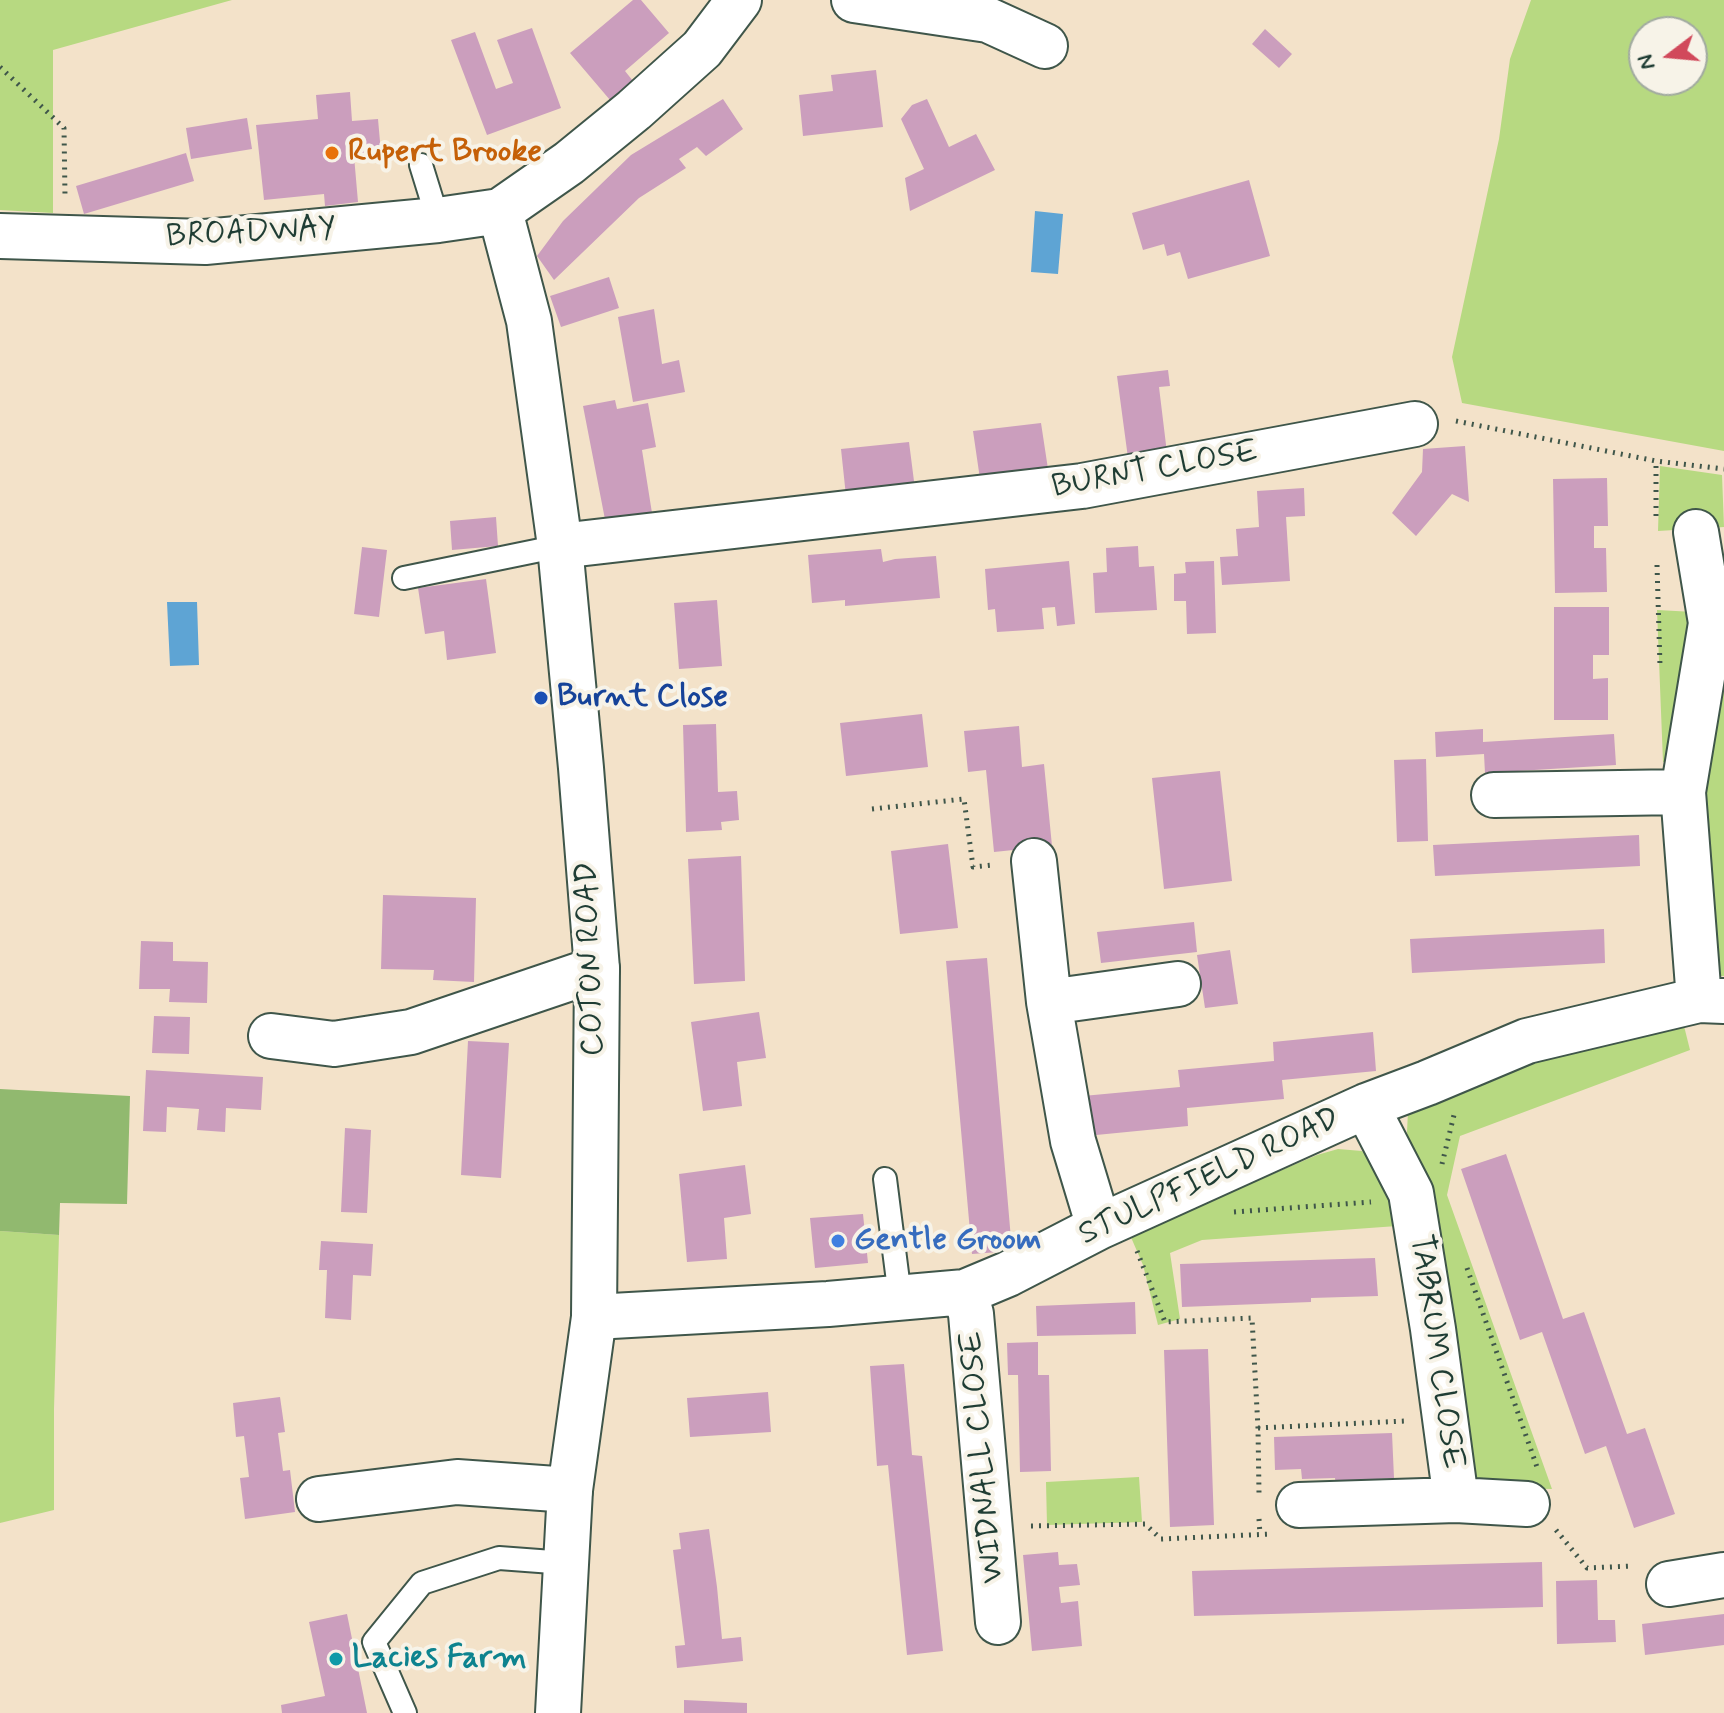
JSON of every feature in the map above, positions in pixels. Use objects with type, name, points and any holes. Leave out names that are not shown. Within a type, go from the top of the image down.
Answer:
[{"type":"street","points":[[500,211],[569,163],[634,110],[702,49],[739,0]]},
{"type":"street","points":[[854,0],[988,20],[1045,46]]},
{"type":"street","name":"BROADWAY","points":[[0,236],[205,242],[438,220],[500,211]]},
{"type":"street","name":"COTON ROAD","points":[[500,211],[529,321],[560,546],[597,969],[594,1317],[570,1490],[558,1713]]},
{"type":"street","name":"BURNT CLOSE","points":[[560,546],[1082,486],[1415,424]]},
{"type":"street","points":[[1696,532],[1711,623],[1683,792],[1712,1000]]},
{"type":"street","points":[[1494,795],[1683,792]]},
{"type":"street","points":[[1034,861],[1049,1002],[1073,1141],[1117,1237]]},
{"type":"street","points":[[271,1036],[334,1044],[411,1032],[597,969]]},
{"type":"street","points":[[1049,1002],[1178,984]]},
{"type":"street","name":"STULPFIELD ROAD","points":[[594,1317],[828,1304],[965,1292],[1117,1237],[1366,1106],[1527,1041],[1712,1000]]},
{"type":"street","name":"TABRUM CLOSE","points":[[1299,1505],[1456,1500],[1411,1193],[1366,1106]]},
{"type":"street","name":"WIDNALL CLOSE","points":[[965,1292],[971,1314],[998,1622]]},
{"type":"street","points":[[319,1499],[457,1482],[570,1490]]},
{"type":"street","points":[[1456,1500],[1541,1500]]},
{"type":"street","points":[[1669,1584],[1724,1575]]},
{"type":"lane","points":[[421,165],[438,220]]},
{"type":"lane","points":[[404,578],[560,546]]},
{"type":"lane","points":[[885,1179],[900,1297]]},
{"type":"lane","points":[[405,1713],[374,1642],[422,1583],[499,1558],[566,1563]]},
{"type":"path","points":[[0,67],[64,128],[66,237]]},
{"type":"path","points":[[1415,424],[1448,420],[1656,461],[1724,469]]},
{"type":"path","points":[[872,809],[964,799],[973,867],[1034,861]]},
{"type":"path","points":[[1227,1213],[1382,1201],[1438,1183],[1454,1112]]},
{"type":"path","points":[[1117,1237],[1165,1322],[1252,1318],[1260,1535]]},
{"type":"path","points":[[1463,1257],[1541,1500],[1561,1535],[1587,1568],[1635,1566],[1669,1584]]},
{"type":"path","points":[[1258,1428],[1446,1419]]},
{"type":"path","points":[[1541,1500],[1561,1535]]},
{"type":"path","points":[[990,1527],[1145,1524],[1161,1539],[1260,1535],[1273,1534],[1299,1505]]},
{"type":"green space","points":[[0,0],[232,0],[53,50],[53,213],[0,210]]},
{"type":"green space","points":[[1531,0],[1724,0],[1724,451],[1462,403],[1452,357],[1499,139],[1510,59]]},
{"type":"green space","points":[[1660,466],[1722,475],[1724,527],[1658,531]]},
{"type":"green space","points":[[1657,610],[1694,612],[1678,763],[1663,762]]},
{"type":"green space","points":[[1724,638],[1724,976],[1709,976],[1697,813]]},
{"type":"green space","points":[[1684,1026],[1690,1050],[1460,1136],[1447,1195],[1552,1489],[1469,1487],[1411,1172],[1408,1111],[1532,1063]]},
{"type":"green space","points":[[0,1089],[130,1096],[127,1204],[60,1203],[59,1235],[0,1231]]},
{"type":"green space","points":[[1338,1149],[1362,1151],[1383,1178],[1397,1226],[1202,1240],[1170,1253],[1180,1319],[1158,1325],[1143,1265],[1130,1235],[1317,1155]]},
{"type":"green space","points":[[0,1231],[59,1235],[54,1510],[0,1523]]},
{"type":"green space","points":[[1139,1477],[1142,1522],[1047,1525],[1046,1482]]},
{"type":"water","points":[[1035,211],[1063,214],[1058,274],[1031,272]]},
{"type":"water","points":[[167,602],[197,602],[199,665],[170,666]]},
{"type":"building","points":[[633,0],[641,0],[669,33],[625,71],[633,81],[610,100],[570,53]]},
{"type":"building","points":[[532,28],[561,108],[487,135],[451,40],[475,32],[496,89],[513,83],[497,40]]},
{"type":"building","points":[[1265,29],[1292,54],[1279,68],[1252,44]]},
{"type":"building","points":[[876,70],[883,127],[803,136],[799,95],[833,91],[831,75]]},
{"type":"building","points":[[350,92],[352,121],[378,119],[381,153],[354,156],[358,202],[325,206],[324,194],[264,200],[256,125],[318,119],[316,95]]},
{"type":"building","points":[[723,99],[743,129],[706,156],[697,147],[679,159],[686,168],[639,198],[554,280],[537,256],[563,221],[631,155]]},
{"type":"building","points":[[927,99],[949,147],[976,134],[995,170],[910,211],[905,178],[924,169],[901,119],[912,105]]},
{"type":"building","points":[[247,118],[252,149],[191,159],[186,128]]},
{"type":"building","points":[[186,153],[194,181],[84,214],[76,186]]},
{"type":"building","points":[[1249,180],[1270,256],[1188,279],[1180,252],[1167,256],[1164,244],[1143,250],[1132,213]]},
{"type":"building","points":[[609,277],[619,308],[561,327],[550,296]]},
{"type":"building","points":[[654,309],[662,364],[679,360],[685,392],[633,402],[618,317]]},
{"type":"building","points":[[1168,370],[1170,386],[1159,387],[1167,453],[1128,458],[1117,376]]},
{"type":"building","points":[[615,400],[617,409],[648,403],[656,447],[642,450],[655,532],[609,540],[583,406]]},
{"type":"building","points":[[1041,423],[1048,469],[980,479],[973,431]]},
{"type":"building","points":[[909,442],[915,489],[846,496],[841,449]]},
{"type":"building","points":[[1465,446],[1469,502],[1452,494],[1416,536],[1392,513],[1422,472],[1423,449]]},
{"type":"building","points":[[1607,478],[1608,526],[1594,526],[1594,548],[1606,548],[1607,592],[1555,593],[1553,479]]},
{"type":"building","points":[[1304,488],[1305,516],[1286,517],[1290,581],[1222,585],[1220,557],[1238,556],[1236,529],[1259,527],[1257,491]]},
{"type":"building","points":[[496,517],[498,546],[452,550],[450,521]]},
{"type":"building","points":[[1138,546],[1139,567],[1154,566],[1157,610],[1095,613],[1093,573],[1107,572],[1106,548]]},
{"type":"building","points":[[362,547],[387,550],[379,617],[354,614]]},
{"type":"building","points":[[881,549],[883,562],[936,556],[940,598],[845,606],[845,600],[812,603],[808,555]]},
{"type":"building","points":[[1069,561],[1075,624],[1057,626],[1055,607],[1042,608],[1044,629],[997,632],[995,609],[988,610],[985,569]]},
{"type":"building","points":[[1214,561],[1216,633],[1187,634],[1186,601],[1174,601],[1174,574],[1186,573],[1185,562]]},
{"type":"building","points":[[486,579],[496,653],[447,660],[444,631],[425,634],[418,588]]},
{"type":"building","points":[[717,600],[722,666],[679,669],[674,603]]},
{"type":"building","points":[[1554,607],[1609,607],[1609,655],[1593,655],[1593,679],[1608,678],[1608,720],[1554,720]]},
{"type":"building","points":[[922,714],[928,767],[846,776],[840,723]]},
{"type":"building","points":[[716,724],[718,792],[737,791],[739,820],[721,822],[722,830],[686,832],[683,725]]},
{"type":"building","points":[[1019,726],[1022,767],[1044,764],[1052,846],[994,852],[986,770],[968,772],[964,731]]},
{"type":"building","points":[[1483,729],[1483,742],[1614,734],[1616,765],[1485,773],[1484,754],[1436,757],[1435,732]]},
{"type":"building","points":[[1426,759],[1428,841],[1397,842],[1394,760]]},
{"type":"building","points":[[1220,771],[1232,881],[1164,889],[1152,778]]},
{"type":"building","points":[[1639,835],[1640,866],[1435,876],[1433,845]]},
{"type":"building","points":[[948,844],[958,928],[900,934],[891,851]]},
{"type":"building","points":[[741,856],[745,981],[694,984],[688,859]]},
{"type":"building","points":[[383,895],[476,898],[474,982],[433,980],[434,970],[381,969]]},
{"type":"building","points":[[1194,922],[1197,952],[1101,963],[1097,932]]},
{"type":"building","points":[[1604,929],[1605,963],[1412,973],[1410,939]]},
{"type":"building","points":[[141,941],[173,942],[173,961],[208,962],[207,1003],[169,1002],[170,989],[139,989]]},
{"type":"building","points":[[1230,950],[1238,1004],[1205,1008],[1197,955]]},
{"type":"building","points":[[987,958],[1012,1251],[972,1254],[946,961]]},
{"type":"building","points":[[759,1012],[766,1058],[737,1062],[742,1106],[703,1111],[691,1022]]},
{"type":"building","points":[[154,1016],[190,1017],[189,1054],[152,1053]]},
{"type":"building","points":[[1373,1032],[1376,1071],[1282,1080],[1284,1099],[1187,1108],[1188,1126],[1086,1136],[1083,1096],[1180,1087],[1178,1070],[1274,1061],[1273,1042]]},
{"type":"building","points":[[468,1041],[509,1043],[501,1178],[461,1175]]},
{"type":"building","points":[[146,1070],[263,1077],[261,1110],[226,1108],[225,1132],[197,1130],[199,1109],[167,1107],[166,1132],[143,1131]]},
{"type":"building","points":[[345,1128],[371,1130],[367,1213],[341,1212]]},
{"type":"building","points":[[1506,1154],[1563,1319],[1584,1312],[1627,1434],[1645,1428],[1675,1514],[1634,1528],[1606,1446],[1585,1454],[1542,1332],[1520,1340],[1461,1169]]},
{"type":"building","points":[[745,1165],[751,1214],[724,1218],[727,1259],[687,1262],[679,1174]]},
{"type":"building","points":[[863,1214],[868,1263],[815,1268],[810,1218]]},
{"type":"building","points":[[321,1241],[373,1244],[371,1276],[353,1275],[351,1320],[325,1318],[327,1270],[319,1270]]},
{"type":"building","points":[[1375,1258],[1378,1296],[1182,1307],[1180,1264]]},
{"type":"building","points":[[1135,1302],[1136,1334],[1037,1336],[1036,1306]]},
{"type":"building","points":[[1038,1342],[1038,1375],[1049,1375],[1051,1471],[1020,1472],[1018,1375],[1008,1375],[1007,1343]]},
{"type":"building","points":[[1208,1349],[1214,1525],[1170,1527],[1164,1350]]},
{"type":"building","points":[[904,1364],[912,1455],[922,1456],[943,1651],[907,1655],[888,1465],[877,1466],[870,1366]]},
{"type":"building","points":[[768,1392],[771,1432],[690,1437],[687,1398]]},
{"type":"building","points":[[280,1397],[285,1432],[278,1433],[283,1471],[290,1470],[295,1512],[245,1519],[240,1478],[249,1477],[244,1436],[236,1437],[233,1403]]},
{"type":"building","points":[[1392,1433],[1394,1478],[1378,1479],[1378,1488],[1336,1489],[1335,1478],[1302,1479],[1301,1469],[1275,1470],[1274,1437]]},
{"type":"building","points":[[709,1529],[722,1639],[741,1637],[743,1661],[677,1668],[675,1646],[685,1645],[673,1550],[681,1549],[679,1533]]},
{"type":"building","points":[[1058,1552],[1059,1565],[1077,1564],[1080,1585],[1059,1587],[1061,1603],[1078,1601],[1082,1646],[1032,1651],[1023,1555]]},
{"type":"building","points":[[1542,1562],[1543,1607],[1194,1616],[1192,1571]]},
{"type":"building","points":[[1597,1580],[1598,1620],[1615,1620],[1616,1642],[1557,1644],[1556,1581]]},
{"type":"building","name":"Lacies Farm","points":[[347,1614],[367,1713],[282,1713],[281,1705],[325,1696],[309,1622]]},
{"type":"building","points":[[1724,1614],[1724,1645],[1645,1655],[1642,1624]]},
{"type":"building","points":[[684,1700],[747,1703],[747,1713],[684,1713]]},
{"type":"place","name":"Rupert Brooke","points":[[332,153]]},
{"type":"place","name":"Burnt Close","points":[[541,698]]},
{"type":"place","name":"Gentle Groom","points":[[838,1241]]},
{"type":"place","name":"Lacies Farm","points":[[336,1659]]}]
